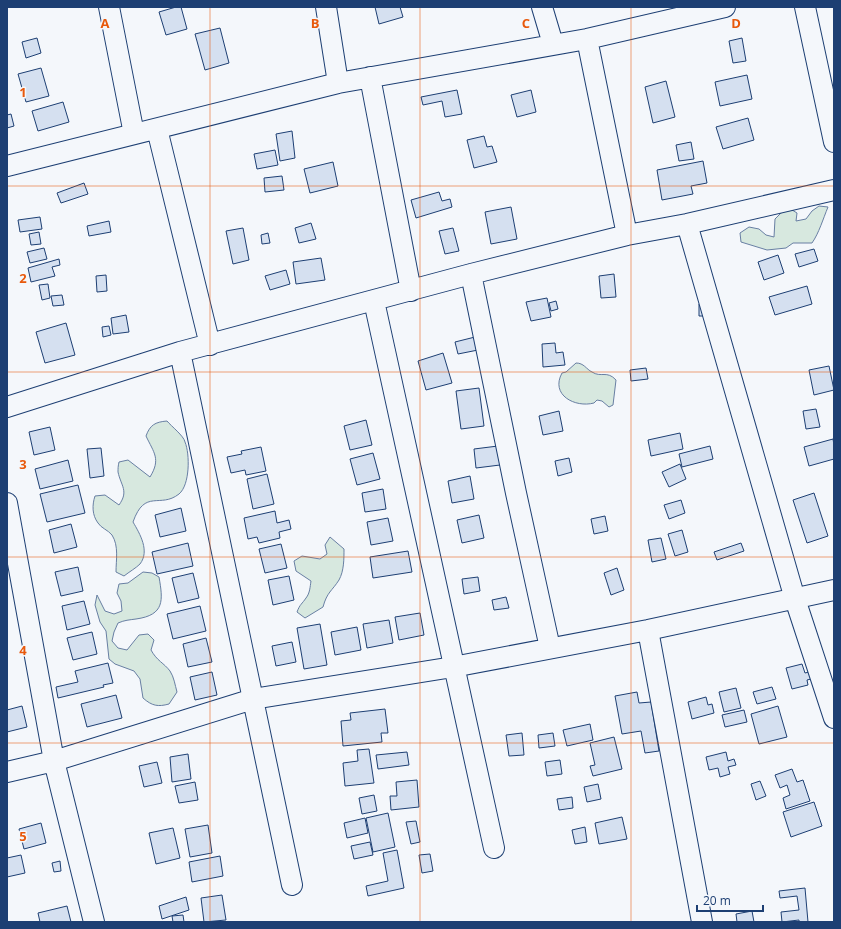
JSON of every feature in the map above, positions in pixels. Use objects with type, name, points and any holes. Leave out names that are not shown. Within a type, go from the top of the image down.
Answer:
[{"type":"street","points":[[109,7],[134,134]]},
{"type":"street","points":[[326,7],[338,83]]},
{"type":"street","points":[[542,7],[553,44]]},
{"type":"street","points":[[7,166],[338,83],[587,39],[724,7]]},
{"type":"street","points":[[805,7],[834,142]]},
{"type":"street","points":[[587,39],[628,235]]},
{"type":"street","points":[[370,77],[411,291]]},
{"type":"street","points":[[157,129],[210,345]]},
{"type":"street","points":[[7,407],[180,352],[471,274],[628,235],[687,224],[834,190]]},
{"type":"street","points":[[687,224],[794,599],[834,718]]},
{"type":"street","points":[[471,274],[516,493],[550,648]]},
{"type":"street","points":[[374,301],[453,667],[494,848]]},
{"type":"street","points":[[180,352],[292,885]]},
{"type":"street","points":[[7,503],[54,761],[94,922]]},
{"type":"street","points":[[7,772],[54,761],[253,699],[453,667],[648,630],[834,590]]},
{"type":"street","points":[[648,630],[702,922]]},
{"type":"shaded area","points":[[819,206],[828,207],[812,243],[793,243],[786,248],[767,250],[741,242],[740,233],[749,227],[759,229],[766,235],[774,237],[775,219],[789,208],[797,213],[796,221],[806,219],[812,211]]},
{"type":"shaded area","points":[[576,363],[583,365],[595,374],[610,375],[616,380],[613,405],[609,407],[602,401],[597,400],[594,403],[579,404],[566,398],[559,388],[559,381],[562,373],[566,372]]},
{"type":"shaded area","points":[[167,421],[182,437],[187,447],[187,477],[183,490],[179,494],[165,500],[148,502],[143,505],[138,512],[133,522],[143,543],[143,559],[137,567],[124,576],[116,572],[116,544],[112,535],[99,525],[96,520],[93,510],[94,499],[95,496],[105,495],[119,505],[124,492],[118,472],[119,462],[128,460],[150,477],[156,461],[154,452],[146,436],[149,429],[154,425],[159,422]]},
{"type":"shaded area","points":[[330,537],[344,549],[342,573],[339,580],[328,595],[323,607],[305,618],[297,612],[310,590],[311,581],[296,571],[294,561],[302,556],[320,559],[327,554],[325,545]]},
{"type":"shaded area","points":[[143,572],[152,573],[159,577],[161,593],[160,605],[152,614],[145,617],[118,623],[112,641],[118,648],[127,650],[139,635],[148,634],[154,640],[151,650],[170,671],[177,692],[169,704],[158,706],[146,701],[143,698],[140,679],[134,671],[115,664],[109,659],[106,631],[100,622],[95,605],[97,595],[105,611],[114,614],[122,611],[121,601],[117,593],[119,584],[128,583]]},
{"type":"building","points":[[181,7],[187,29],[166,35],[159,12]]},
{"type":"building","points":[[375,7],[400,7],[403,17],[379,24]]},
{"type":"building","points":[[220,28],[229,63],[205,70],[195,34]]},
{"type":"building","points":[[37,38],[41,53],[26,58],[22,42]]},
{"type":"building","points":[[742,38],[746,61],[733,63],[729,41]]},
{"type":"building","points":[[41,68],[49,96],[26,102],[18,74]]},
{"type":"building","points":[[747,75],[752,99],[720,106],[715,82]]},
{"type":"building","points":[[666,81],[675,117],[653,123],[645,87]]},
{"type":"building","points":[[457,90],[462,114],[445,117],[442,101],[423,105],[421,97]]},
{"type":"building","points":[[531,90],[536,112],[517,117],[511,95]]},
{"type":"building","points":[[63,102],[69,122],[38,131],[32,111]]},
{"type":"building","points":[[11,114],[14,126],[7,128],[7,115]]},
{"type":"building","points":[[748,118],[754,140],[723,149],[716,127]]},
{"type":"building","points":[[292,131],[295,158],[280,161],[276,134]]},
{"type":"building","points":[[484,136],[487,147],[492,146],[497,162],[474,168],[467,140]]},
{"type":"building","points":[[691,142],[694,159],[679,161],[676,145]]},
{"type":"building","points":[[275,150],[278,165],[257,169],[254,154]]},
{"type":"building","points":[[703,161],[707,183],[691,186],[693,194],[662,200],[657,170]]},
{"type":"building","points":[[333,162],[338,186],[310,193],[304,169]]},
{"type":"building","points":[[282,176],[284,190],[265,192],[264,178]]},
{"type":"building","points":[[84,183],[88,194],[61,203],[57,193]]},
{"type":"building","points":[[439,192],[442,201],[450,199],[452,207],[416,218],[411,200]]},
{"type":"building","points":[[511,207],[517,239],[491,244],[485,212]]},
{"type":"building","points":[[40,217],[42,229],[20,232],[18,220]]},
{"type":"building","points":[[109,221],[111,232],[89,236],[87,226]]},
{"type":"building","points":[[311,223],[316,239],[299,243],[295,228]]},
{"type":"building","points":[[243,228],[249,260],[233,264],[226,231]]},
{"type":"building","points":[[453,228],[459,251],[445,254],[439,231]]},
{"type":"building","points":[[39,232],[41,244],[31,245],[29,234]]},
{"type":"building","points":[[268,233],[270,243],[262,244],[261,235]]},
{"type":"building","points":[[44,248],[47,259],[30,263],[27,252]]},
{"type":"building","points":[[814,249],[818,261],[799,267],[795,254]]},
{"type":"building","points":[[778,255],[784,273],[764,280],[758,262]]},
{"type":"building","points":[[321,258],[325,280],[296,284],[293,262]]},
{"type":"building","points":[[59,259],[60,265],[52,267],[55,276],[31,282],[28,268]]},
{"type":"building","points":[[286,270],[290,284],[270,290],[265,276]]},
{"type":"building","points":[[614,274],[616,297],[601,298],[599,276]]},
{"type":"building","points":[[106,275],[107,291],[97,292],[96,276]]},
{"type":"building","points":[[48,284],[50,298],[42,300],[39,285]]},
{"type":"building","points":[[807,286],[812,304],[775,315],[769,297]]},
{"type":"building","points":[[62,295],[64,305],[53,306],[51,296]]},
{"type":"building","points":[[547,298],[551,317],[531,321],[526,302]]},
{"type":"building","points":[[556,301],[558,309],[551,311],[549,303]]},
{"type":"building","points":[[699,304],[707,304],[706,316],[699,316]]},
{"type":"building","points":[[126,315],[129,332],[113,334],[111,318]]},
{"type":"building","points":[[66,323],[75,355],[45,363],[36,332]]},
{"type":"building","points":[[109,326],[111,335],[103,337],[102,327]]},
{"type":"building","points":[[475,337],[478,350],[458,354],[455,342]]},
{"type":"building","points":[[555,343],[556,353],[563,352],[565,365],[543,367],[542,344]]},
{"type":"building","points":[[443,353],[452,383],[426,390],[418,361]]},
{"type":"building","points":[[829,366],[834,390],[814,395],[809,370]]},
{"type":"building","points":[[646,368],[648,379],[631,381],[630,370]]},
{"type":"building","points":[[479,388],[484,426],[461,429],[456,391]]},
{"type":"building","points":[[816,409],[820,427],[806,429],[803,411]]},
{"type":"building","points":[[559,411],[563,431],[543,435],[539,416]]},
{"type":"building","points":[[366,420],[372,445],[350,450],[344,426]]},
{"type":"building","points":[[50,427],[55,450],[34,455],[29,432]]},
{"type":"building","points":[[680,433],[683,449],[651,456],[648,440]]},
{"type":"building","points":[[833,439],[834,459],[809,466],[804,447]]},
{"type":"building","points":[[498,446],[500,465],[476,468],[474,449]]},
{"type":"building","points":[[710,446],[713,459],[682,467],[679,454]]},
{"type":"building","points":[[261,447],[266,471],[246,475],[245,470],[231,473],[227,457],[242,454],[241,451]]},
{"type":"building","points":[[101,448],[104,476],[90,478],[87,449]]},
{"type":"building","points":[[373,453],[380,479],[357,485],[350,459]]},
{"type":"building","points":[[569,458],[572,472],[558,476],[555,461]]},
{"type":"building","points":[[68,460],[73,481],[40,489],[35,469]]},
{"type":"building","points":[[680,464],[686,479],[669,487],[662,472]]},
{"type":"building","points":[[267,474],[274,504],[253,509],[247,479]]},
{"type":"building","points":[[470,476],[474,499],[452,503],[448,481]]},
{"type":"building","points":[[78,485],[85,513],[47,522],[40,494]]},
{"type":"building","points":[[383,489],[386,509],[365,512],[362,493]]},
{"type":"building","points":[[814,493],[828,536],[807,543],[793,500]]},
{"type":"building","points":[[681,500],[685,513],[669,519],[664,505]]},
{"type":"building","points":[[181,508],[186,531],[160,537],[155,515]]},
{"type":"building","points":[[275,511],[277,523],[289,520],[291,529],[279,532],[280,538],[259,543],[257,537],[248,539],[244,518]]},
{"type":"building","points":[[479,515],[484,538],[462,543],[457,520]]},
{"type":"building","points":[[605,516],[608,531],[594,534],[591,519]]},
{"type":"building","points":[[388,518],[393,541],[371,545],[367,522]]},
{"type":"building","points":[[71,524],[77,547],[54,553],[49,530]]},
{"type":"building","points":[[682,530],[688,552],[675,556],[668,534]]},
{"type":"building","points":[[661,538],[666,559],[652,562],[648,540]]},
{"type":"building","points":[[188,543],[193,566],[157,574],[152,552]]},
{"type":"building","points":[[741,543],[744,551],[717,560],[714,552]]},
{"type":"building","points":[[281,544],[287,568],[265,573],[259,549]]},
{"type":"building","points":[[408,551],[412,572],[373,578],[370,557]]},
{"type":"building","points":[[78,567],[83,591],[61,596],[55,572]]},
{"type":"building","points":[[617,568],[624,590],[611,595],[604,573]]},
{"type":"building","points":[[193,573],[199,598],[178,603],[172,578]]},
{"type":"building","points":[[289,576],[294,600],[273,605],[268,580]]},
{"type":"building","points":[[478,577],[480,591],[464,594],[462,579]]},
{"type":"building","points":[[506,597],[509,608],[494,610],[492,600]]},
{"type":"building","points":[[84,601],[90,624],[67,630],[62,606]]},
{"type":"building","points":[[200,606],[206,631],[173,639],[167,614]]},
{"type":"building","points":[[420,613],[424,635],[399,640],[395,617]]},
{"type":"building","points":[[389,620],[393,643],[367,648],[363,624]]},
{"type":"building","points":[[320,624],[327,665],[304,669],[297,628]]},
{"type":"building","points":[[357,627],[361,650],[335,655],[331,632]]},
{"type":"building","points":[[92,632],[97,654],[73,660],[67,638]]},
{"type":"building","points":[[206,638],[212,662],[188,667],[183,644]]},
{"type":"building","points":[[292,642],[296,662],[276,666],[272,646]]},
{"type":"building","points":[[108,663],[113,683],[103,685],[104,687],[58,698],[56,687],[78,682],[75,671]]},
{"type":"building","points":[[802,664],[805,673],[813,671],[815,678],[807,680],[808,685],[792,689],[786,668]]},
{"type":"building","points":[[212,672],[217,695],[195,700],[190,677]]},
{"type":"building","points":[[772,687],[776,699],[757,704],[753,692]]},
{"type":"building","points":[[736,688],[741,708],[724,712],[719,692]]},
{"type":"building","points":[[637,692],[639,703],[651,702],[659,751],[645,753],[641,731],[622,734],[615,696]]},
{"type":"building","points":[[116,695],[122,718],[87,727],[81,704]]},
{"type":"building","points":[[706,697],[708,705],[712,704],[714,713],[692,719],[688,702]]},
{"type":"building","points":[[22,706],[27,727],[7,732],[7,710]]},
{"type":"building","points":[[778,706],[787,737],[759,744],[751,714]]},
{"type":"building","points":[[385,709],[388,733],[381,733],[382,742],[343,746],[341,721],[351,720],[350,713]]},
{"type":"building","points":[[744,710],[747,722],[725,727],[722,715]]},
{"type":"building","points":[[590,724],[593,740],[567,746],[563,730]]},
{"type":"building","points":[[522,733],[524,755],[509,756],[506,735]]},
{"type":"building","points":[[553,733],[555,746],[539,748],[538,735]]},
{"type":"building","points":[[614,737],[622,769],[593,776],[590,766],[595,765],[590,743]]},
{"type":"building","points":[[369,749],[374,783],[345,786],[343,763],[358,761],[357,750]]},
{"type":"building","points":[[407,752],[409,765],[378,769],[376,755]]},
{"type":"building","points":[[726,752],[728,761],[734,759],[736,765],[728,767],[730,774],[720,777],[718,768],[709,770],[706,757]]},
{"type":"building","points":[[188,754],[191,779],[172,782],[170,757]]},
{"type":"building","points":[[560,760],[562,774],[547,776],[545,762]]},
{"type":"building","points":[[157,762],[162,783],[144,787],[139,766]]},
{"type":"building","points":[[792,769],[797,782],[803,780],[810,801],[786,809],[783,798],[790,795],[787,785],[780,788],[775,775]]},
{"type":"building","points":[[417,780],[419,807],[391,810],[390,796],[397,796],[396,782]]},
{"type":"building","points":[[760,781],[766,796],[756,800],[751,784]]},
{"type":"building","points":[[195,782],[198,800],[179,803],[175,786]]},
{"type":"building","points":[[598,784],[601,799],[587,802],[584,787]]},
{"type":"building","points":[[374,795],[377,811],[362,814],[359,798]]},
{"type":"building","points":[[572,797],[573,808],[559,810],[557,799]]},
{"type":"building","points":[[814,802],[822,826],[791,837],[783,812]]},
{"type":"building","points":[[388,813],[395,847],[373,852],[366,818]]},
{"type":"building","points":[[622,817],[627,839],[599,844],[595,823]]},
{"type":"building","points":[[365,818],[368,833],[347,838],[344,823]]},
{"type":"building","points":[[416,821],[420,842],[411,844],[406,822]]},
{"type":"building","points":[[41,823],[46,843],[24,849],[19,829]]},
{"type":"building","points":[[208,825],[212,853],[190,857],[185,829]]},
{"type":"building","points":[[585,827],[587,842],[575,844],[572,830]]},
{"type":"building","points":[[173,828],[180,858],[156,864],[149,833]]},
{"type":"building","points":[[370,842],[373,855],[354,859],[351,846]]},
{"type":"building","points":[[397,850],[404,888],[368,896],[366,886],[388,881],[383,853]]},
{"type":"building","points":[[430,854],[433,871],[422,873],[419,855]]},
{"type":"building","points":[[21,855],[25,873],[7,877],[7,858]]},
{"type":"building","points":[[220,856],[223,876],[192,882],[189,862]]},
{"type":"building","points":[[60,861],[61,871],[54,872],[52,863]]},
{"type":"building","points":[[805,888],[808,922],[799,922],[799,920],[782,922],[781,912],[799,910],[797,896],[780,898],[779,891]]},
{"type":"building","points":[[222,895],[226,920],[204,922],[201,898]]},
{"type":"building","points":[[186,897],[189,910],[162,919],[159,906]]},
{"type":"building","points":[[67,906],[71,922],[40,922],[38,913]]},
{"type":"building","points":[[752,911],[754,922],[737,922],[736,914]]},
{"type":"building","points":[[183,915],[184,922],[173,922],[172,916]]}]
